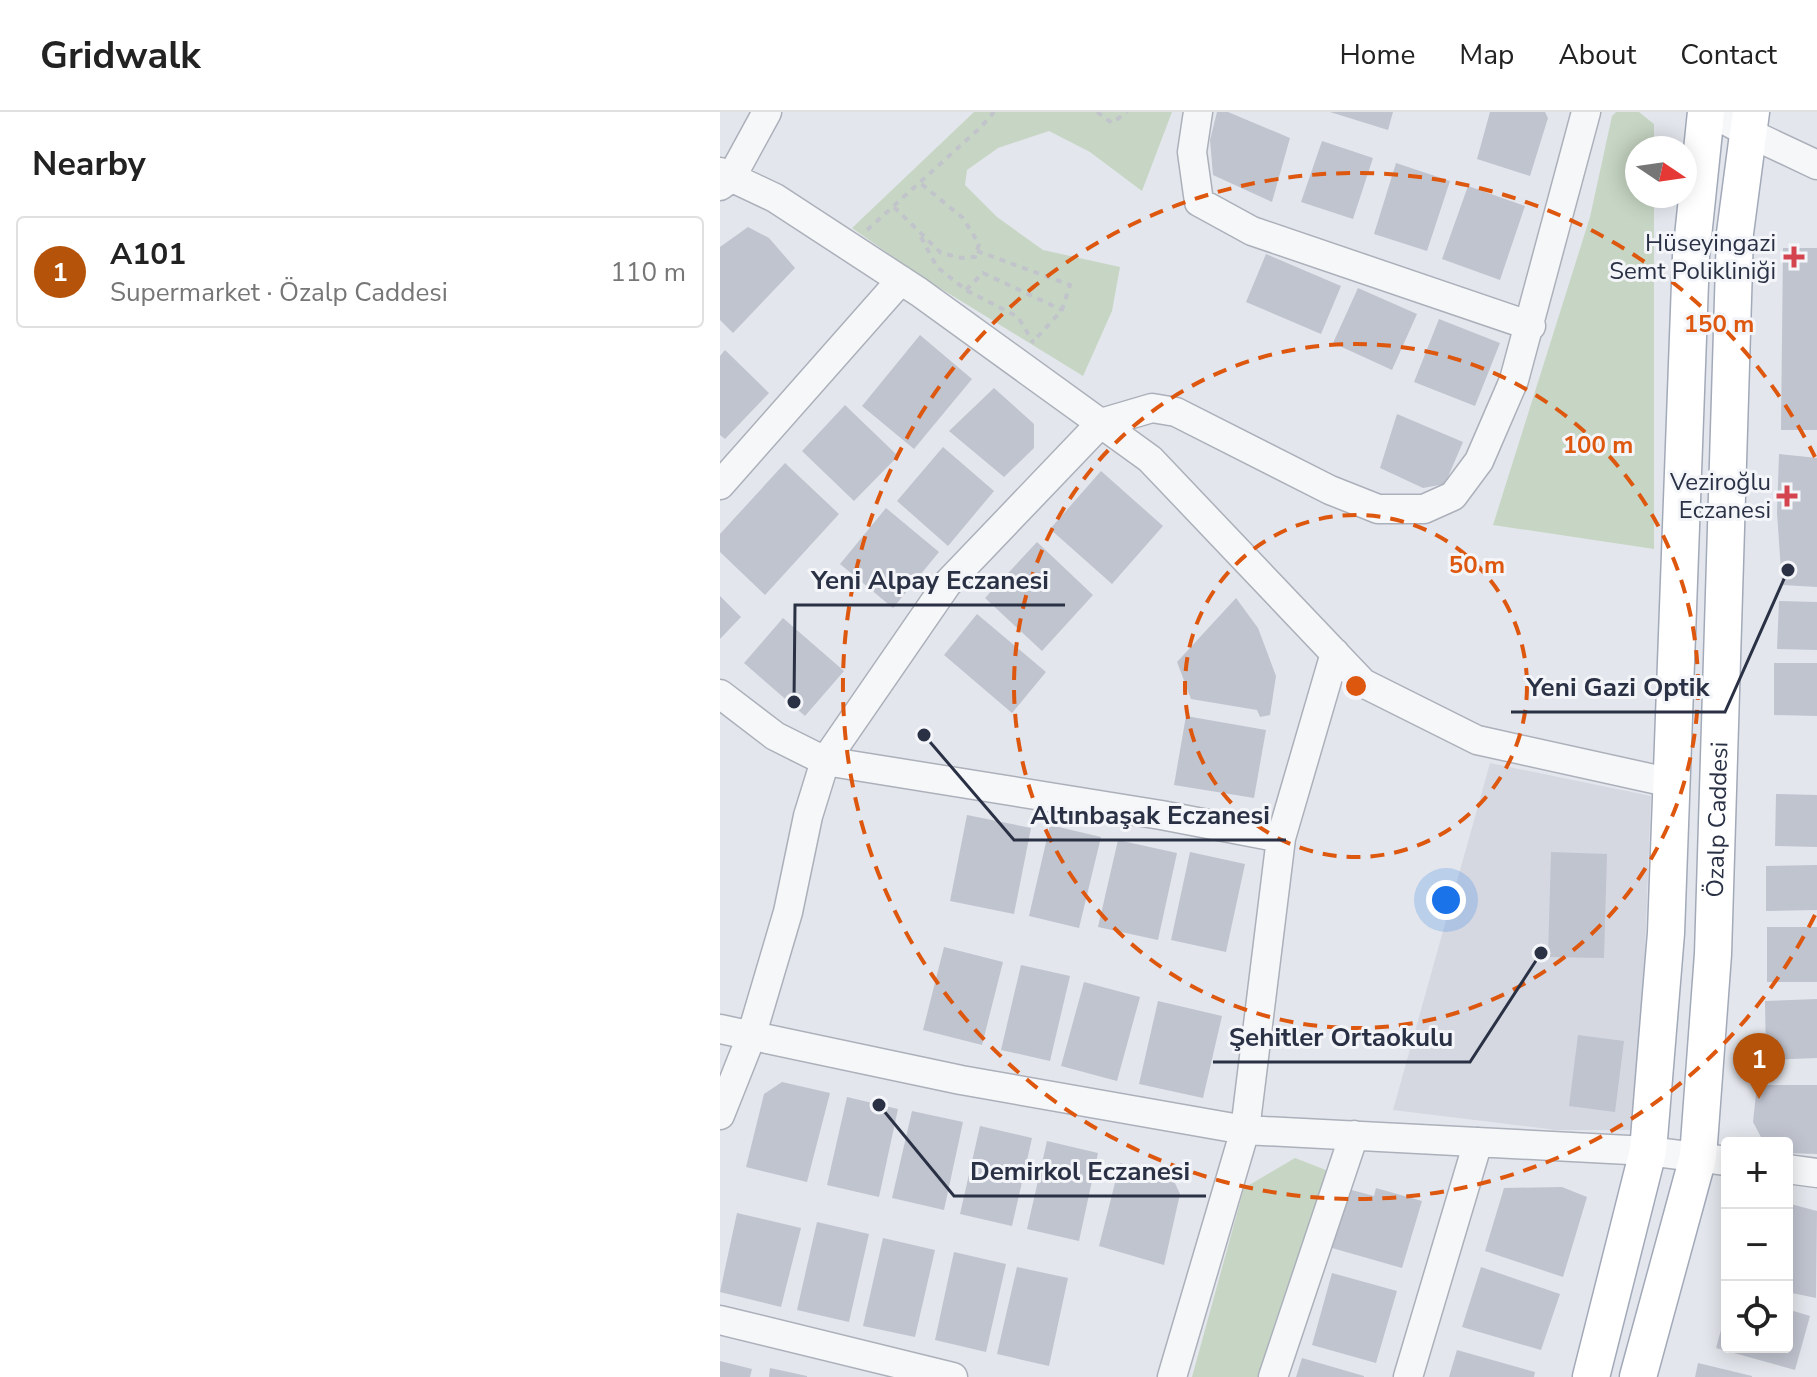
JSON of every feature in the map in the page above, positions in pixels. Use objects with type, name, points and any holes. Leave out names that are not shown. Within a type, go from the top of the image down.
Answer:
[{"type":"main road","name":"Özalp Caddesi","points":[[1591,1377],[1648,1151],[1666,933],[1691,256],[1708,112]]},
{"type":"main road","name":"Özalp Caddesi","points":[[1638,1377],[1712,1159],[1713,954],[1735,233],[1749,122]]},
{"type":"street","points":[[767,112],[724,179],[775,198],[901,280],[1024,352],[1101,423],[1150,459],[1363,683],[1477,740],[1672,783]]},
{"type":"street","points":[[1198,112],[1192,152],[1199,202],[1252,231],[1531,326]]},
{"type":"street","points":[[720,1115],[751,1037],[788,912],[808,816],[825,761],[947,584],[1101,423],[1152,408],[1176,412],[1330,490],[1378,509],[1424,509],[1453,496],[1479,461],[1514,380],[1531,326],[1586,112]]},
{"type":"street","points":[[1708,112],[1749,122],[1817,165]]},
{"type":"street","points":[[720,485],[901,280]]},
{"type":"street","points":[[1172,1377],[1245,1130],[1281,838],[1335,653]]},
{"type":"street","points":[[720,694],[775,736],[825,761],[1161,815],[1281,838]]},
{"type":"street","points":[[720,1029],[961,1080],[1245,1130],[1648,1151],[1712,1159]]},
{"type":"street","points":[[1273,1377],[1354,1135]]},
{"type":"street","points":[[1408,1377],[1478,1142]]},
{"type":"street","points":[[1793,1170],[1817,1173]]},
{"type":"street","points":[[720,1320],[953,1377]]},
{"type":"path","points":[[848,247],[994,112]]},
{"type":"path","points":[[1097,112],[1112,123],[1127,112]]},
{"type":"path","points":[[894,207],[941,253],[962,258],[975,257],[979,244],[963,218],[919,182]]},
{"type":"path","points":[[918,231],[937,267],[966,290],[1018,317],[1024,352]]},
{"type":"path","points":[[977,251],[1070,285],[1062,310],[1024,352]]},
{"type":"path","points":[[966,290],[983,273],[1062,310]]},
{"type":"shaded area","points":[[1490,763],[1651,796],[1638,1130],[1556,1130],[1393,1110]]},
{"type":"green space","points":[[974,112],[1172,112],[1142,191],[1090,152],[1049,131],[998,148],[967,170],[965,185],[997,217],[1043,250],[1120,267],[1112,311],[1083,376],[922,277],[852,228]]},
{"type":"green space","points":[[1616,112],[1639,112],[1654,124],[1654,136],[1625,136],[1625,208],[1654,208],[1654,549],[1493,525],[1590,217],[1612,116]]},
{"type":"green space","points":[[1295,1158],[1331,1172],[1261,1377],[1192,1377],[1244,1188]]},
{"type":"building","points":[[1217,112],[1228,112],[1290,138],[1272,202],[1213,175],[1210,140]]},
{"type":"building","points":[[1330,112],[1393,112],[1388,130]]},
{"type":"building","points":[[1490,112],[1545,112],[1548,118],[1530,176],[1477,159]]},
{"type":"building","points":[[1322,141],[1373,158],[1353,219],[1301,202]]},
{"type":"building","points":[[1396,163],[1450,181],[1427,251],[1374,234]]},
{"type":"building","points":[[1468,186],[1525,206],[1500,280],[1442,259]]},
{"type":"building","points":[[748,227],[769,238],[795,268],[733,333],[720,320],[720,247]]},
{"type":"building","points":[[1783,248],[1817,248],[1817,430],[1781,430]]},
{"type":"building","points":[[1266,254],[1341,286],[1321,334],[1246,302]]},
{"type":"building","points":[[1358,288],[1417,314],[1392,370],[1333,343]]},
{"type":"building","points":[[1439,319],[1500,343],[1475,406],[1414,382]]},
{"type":"building","points":[[920,335],[972,379],[914,449],[862,406]]},
{"type":"building","points":[[725,350],[769,393],[725,439],[720,435],[720,356]]},
{"type":"building","points":[[994,388],[1034,424],[1034,448],[1004,477],[949,431]]},
{"type":"building","points":[[845,405],[898,456],[854,501],[802,451]]},
{"type":"building","points":[[1397,414],[1463,442],[1445,484],[1423,488],[1380,468]]},
{"type":"building","points":[[943,447],[994,491],[948,546],[897,501]]},
{"type":"building","points":[[1779,454],[1817,458],[1817,587],[1782,585],[1777,513]]},
{"type":"building","points":[[785,463],[839,514],[765,595],[720,552],[720,534]]},
{"type":"building","points":[[1101,471],[1163,526],[1112,584],[1050,529]]},
{"type":"building","points":[[886,508],[939,552],[893,608],[840,564]]},
{"type":"building","points":[[1037,542],[1093,595],[1042,651],[985,598]]},
{"type":"building","points":[[720,596],[741,617],[720,639]]},
{"type":"building","points":[[1236,598],[1258,628],[1276,676],[1270,715],[1260,717],[1257,710],[1191,699],[1177,662]]},
{"type":"building","points":[[1779,601],[1817,602],[1817,650],[1777,649]]},
{"type":"building","points":[[977,614],[1046,672],[1012,713],[944,655]]},
{"type":"building","points":[[783,618],[844,671],[805,716],[744,663]]},
{"type":"building","points":[[1774,663],[1817,663],[1817,716],[1774,715]]},
{"type":"building","points":[[1186,716],[1266,730],[1254,798],[1174,785]]},
{"type":"building","points":[[1776,794],[1817,795],[1817,847],[1775,846]]},
{"type":"building","points":[[967,815],[1031,828],[1014,914],[950,901]]},
{"type":"building","points":[[1050,825],[1101,837],[1079,928],[1029,916]]},
{"type":"building","points":[[1118,840],[1177,853],[1158,940],[1098,927]]},
{"type":"building","points":[[1190,852],[1245,864],[1226,952],[1171,940]]},
{"type":"building","points":[[1551,852],[1607,854],[1604,958],[1548,957]]},
{"type":"building","points":[[1817,865],[1817,910],[1766,911],[1766,866]]},
{"type":"building","points":[[1767,927],[1817,927],[1817,982],[1767,982]]},
{"type":"building","points":[[944,947],[1003,962],[982,1045],[923,1030]]},
{"type":"building","points":[[1021,965],[1070,976],[1050,1061],[1001,1050]]},
{"type":"building","points":[[1084,982],[1140,997],[1117,1081],[1061,1066]]},
{"type":"building","points":[[1817,999],[1817,1058],[1766,1060],[1765,1001]]},
{"type":"building","points":[[1158,1001],[1222,1016],[1203,1098],[1139,1084]]},
{"type":"building","points":[[1578,1035],[1624,1041],[1615,1112],[1569,1106]]},
{"type":"building","points":[[782,1082],[830,1093],[807,1182],[746,1167],[764,1094]]},
{"type":"building","points":[[1757,1085],[1817,1085],[1817,1154],[1793,1153],[1793,1137],[1761,1137],[1753,1122]]},
{"type":"building","points":[[847,1097],[898,1109],[879,1197],[827,1185]]},
{"type":"building","points":[[912,1111],[963,1122],[944,1210],[892,1198]]},
{"type":"building","points":[[980,1126],[1032,1138],[1012,1226],[960,1214]]},
{"type":"building","points":[[1047,1141],[1098,1153],[1079,1241],[1027,1229]]},
{"type":"building","points":[[1120,1163],[1173,1179],[1180,1194],[1164,1265],[1099,1246]]},
{"type":"building","points":[[1562,1187],[1587,1197],[1563,1277],[1485,1251],[1504,1188]]},
{"type":"building","points":[[1376,1188],[1422,1201],[1402,1268],[1332,1248],[1348,1189],[1374,1196]]},
{"type":"building","points":[[1793,1205],[1817,1211],[1816,1298],[1793,1293]]},
{"type":"building","points":[[737,1213],[801,1228],[781,1307],[720,1292]]},
{"type":"building","points":[[817,1222],[869,1234],[849,1322],[797,1310]]},
{"type":"building","points":[[883,1238],[935,1250],[915,1337],[863,1326]]},
{"type":"building","points":[[954,1252],[1006,1264],[986,1352],[935,1340]]},
{"type":"building","points":[[1017,1267],[1068,1278],[1049,1366],[997,1354]]},
{"type":"building","points":[[1481,1267],[1560,1294],[1541,1350],[1462,1327]]},
{"type":"building","points":[[1332,1273],[1397,1291],[1376,1363],[1312,1345]]},
{"type":"building","points":[[1793,1311],[1810,1316],[1795,1370],[1734,1353],[1793,1353]]},
{"type":"building","points":[[1721,1330],[1721,1349],[1716,1348]]},
{"type":"building","points":[[1457,1350],[1535,1372],[1534,1377],[1449,1377]]},
{"type":"building","points":[[1302,1358],[1364,1376],[1364,1377],[1296,1377]]},
{"type":"building","points":[[720,1361],[752,1369],[750,1377],[720,1377]]},
{"type":"building","points":[[1698,1363],[1752,1376],[1752,1377],[1695,1377]]},
{"type":"building","points":[[770,1368],[807,1376],[807,1377],[769,1377]]},
{"type":"place","name":"Hüseyingazi Semt Polikliniği","points":[[1794,257]]},
{"type":"place","name":"Veziroğlu Eczanesi","points":[[1787,496]]},
{"type":"place","name":"Yeni Gazi Optik","points":[[1788,570]]},
{"type":"place","name":"Yeni Alpay Eczanesi","points":[[794,702]]},
{"type":"place","name":"Altınbaşak Eczanesi","points":[[924,735]]},
{"type":"place","name":"Şehitler Ortaokulu","points":[[1541,953]]},
{"type":"place","name":"A101","points":[[1759,1099]]},
{"type":"place","name":"Demirkol Eczanesi","points":[[879,1105]]}]
